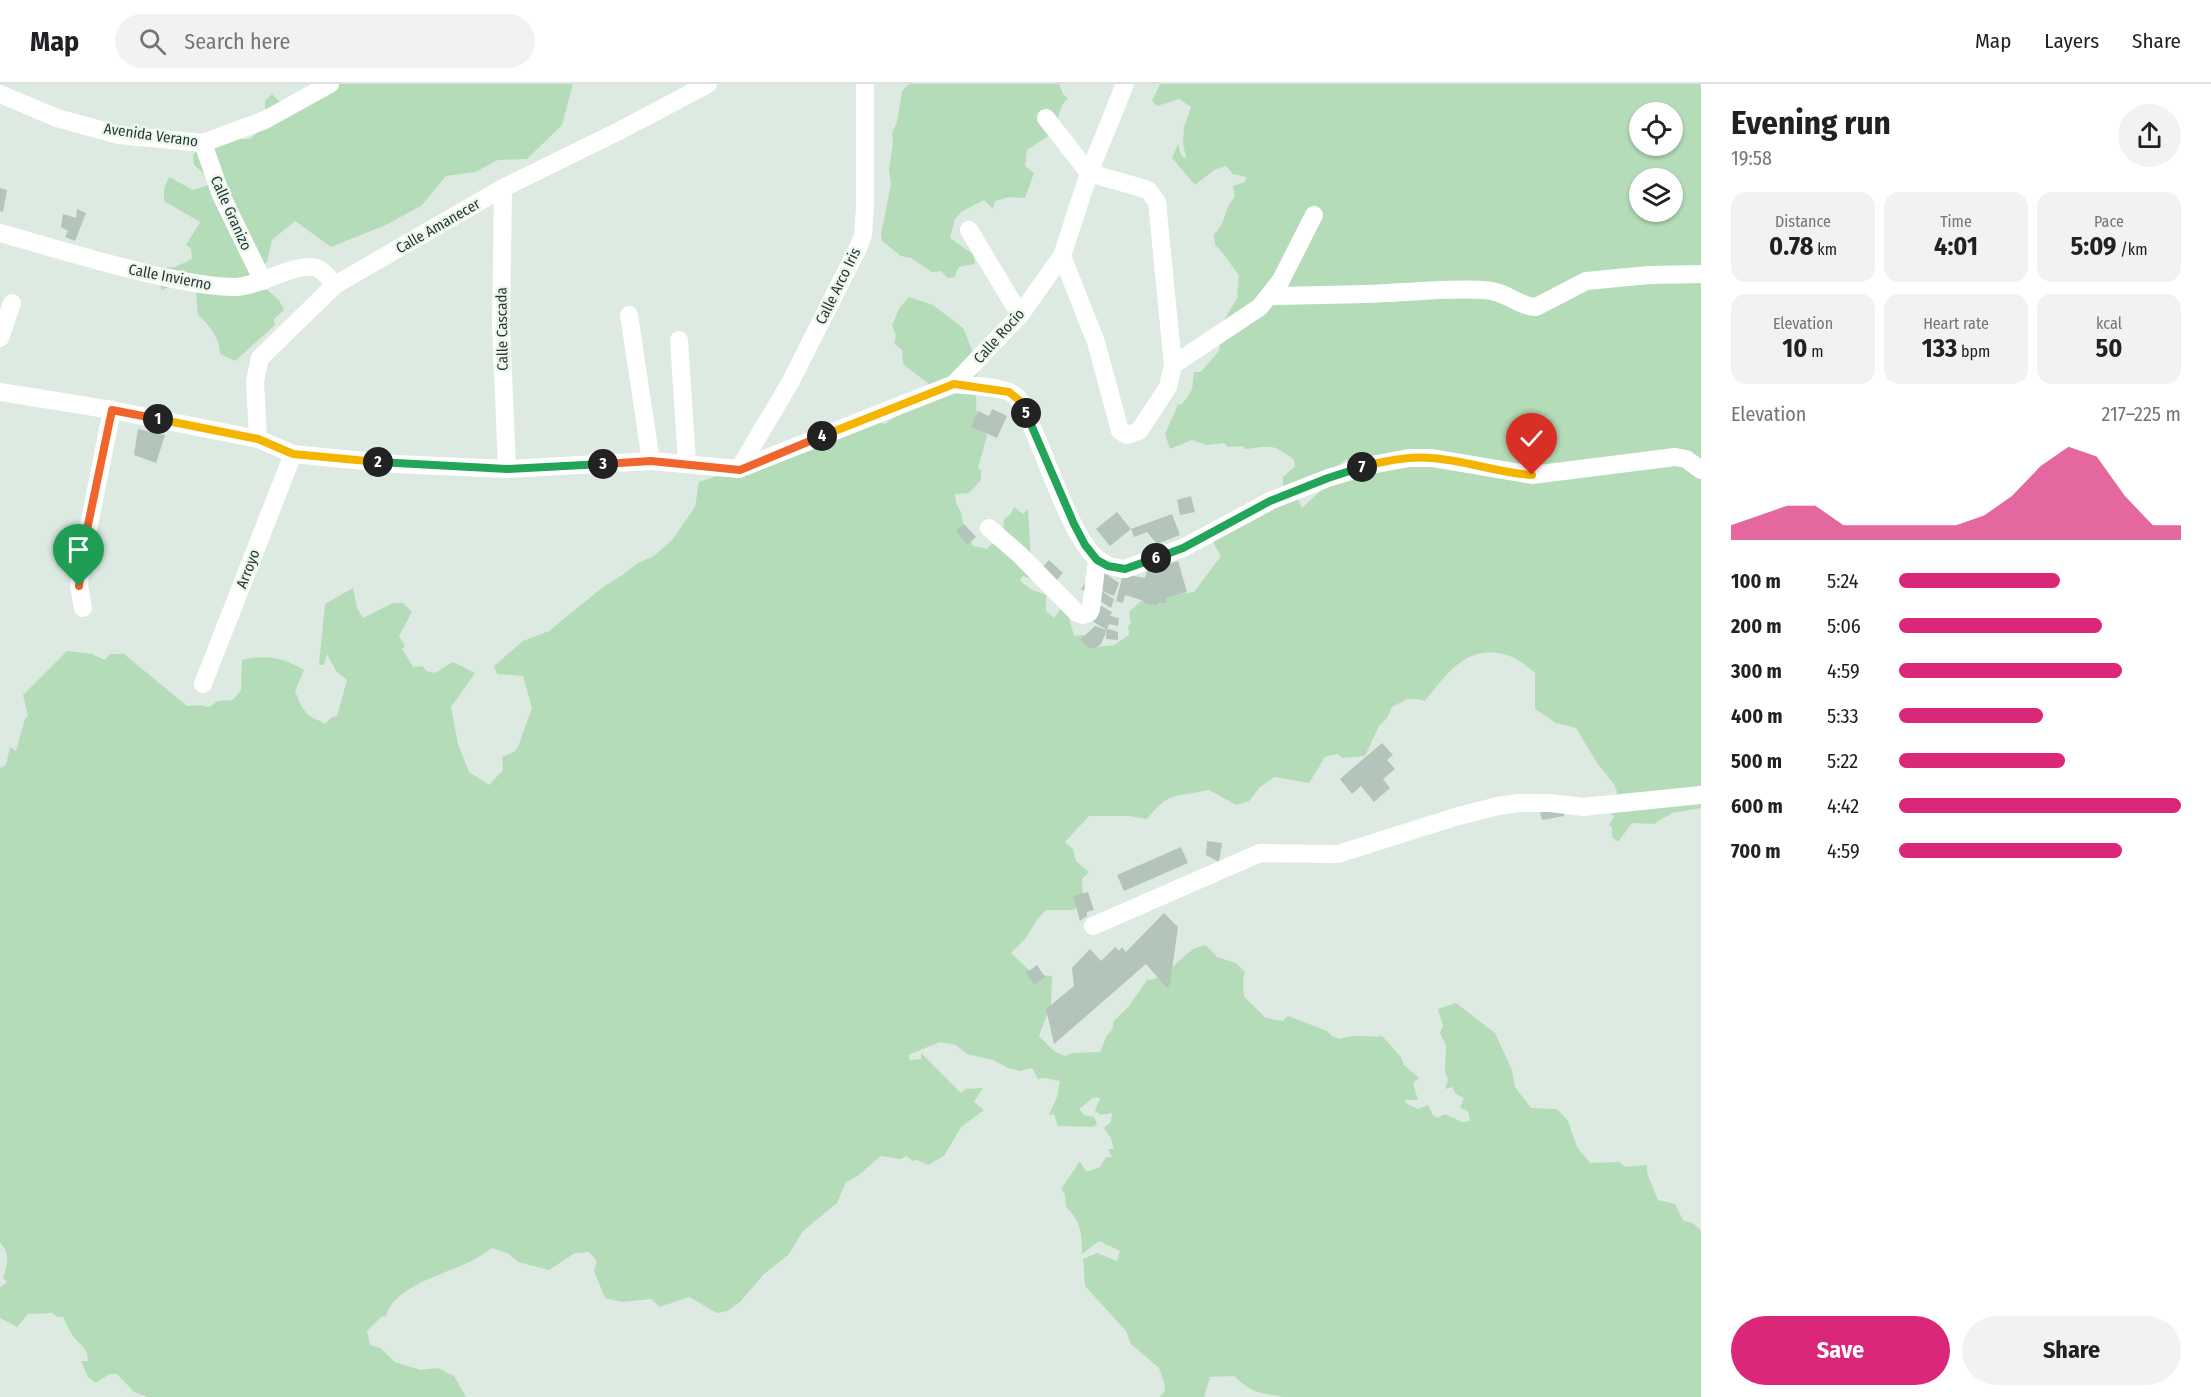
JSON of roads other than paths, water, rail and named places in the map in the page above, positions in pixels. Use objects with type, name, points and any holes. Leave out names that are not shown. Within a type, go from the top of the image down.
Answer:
[{"type":"street","name":"Avenida Verano","points":[[0,94],[57,118],[119,135],[203,144],[265,120],[330,84]]},
{"type":"street","name":"Calle Amanecer","points":[[258,439],[255,381],[260,358],[335,285],[503,188],[708,84]]},
{"type":"street","name":"Calle Arco Iris","points":[[740,470],[791,381],[863,235],[866,206],[865,84]]},
{"type":"street","name":"Calle Rocío","points":[[740,470],[954,384],[1020,315],[1062,256],[1089,173],[1125,84]]},
{"type":"street","points":[[1046,118],[1089,173],[1142,188],[1149,191],[1157,202],[1173,365],[1168,387],[1139,431],[1127,435],[1120,431],[1096,342],[1062,256]]},
{"type":"street","name":"Calle Granizo","points":[[203,144],[221,195],[263,282]]},
{"type":"street","name":"Calle Cascada","points":[[503,188],[501,325],[507,469]]},
{"type":"street","points":[[1173,365],[1260,307],[1281,280],[1314,215]]},
{"type":"street","points":[[969,230],[1020,315]]},
{"type":"street","name":"Calle Invierno","points":[[0,233],[125,268],[215,287],[242,287],[294,270],[311,267],[318,268],[335,285]]},
{"type":"street","points":[[1270,296],[1475,289],[1501,292],[1536,307],[1586,281],[1649,275],[1701,274]]},
{"type":"street","points":[[0,338],[12,303]]},
{"type":"street","points":[[629,315],[651,461]]},
{"type":"street","points":[[679,340],[687,463]]},
{"type":"street","points":[[954,384],[1009,392],[1020,401],[1085,545],[1097,560],[1108,566],[1125,569],[1183,548],[1270,501],[1328,478],[1371,465],[1408,458],[1432,458],[1532,475],[1675,457],[1686,459],[1701,470]]},
{"type":"street","points":[[0,392],[112,410],[258,439],[293,454],[395,464],[507,469],[651,461],[740,470]]},
{"type":"street","points":[[83,608],[79,586],[81,565],[112,410]]},
{"type":"street","name":"Arroyo","points":[[203,684],[293,454]]},
{"type":"street","points":[[989,528],[1020,555],[1077,613],[1083,615],[1089,613],[1091,609],[1097,560]]},
{"type":"street","points":[[1093,926],[1260,853],[1338,854],[1455,817],[1519,803],[1550,803],[1583,807],[1701,795]]}]
